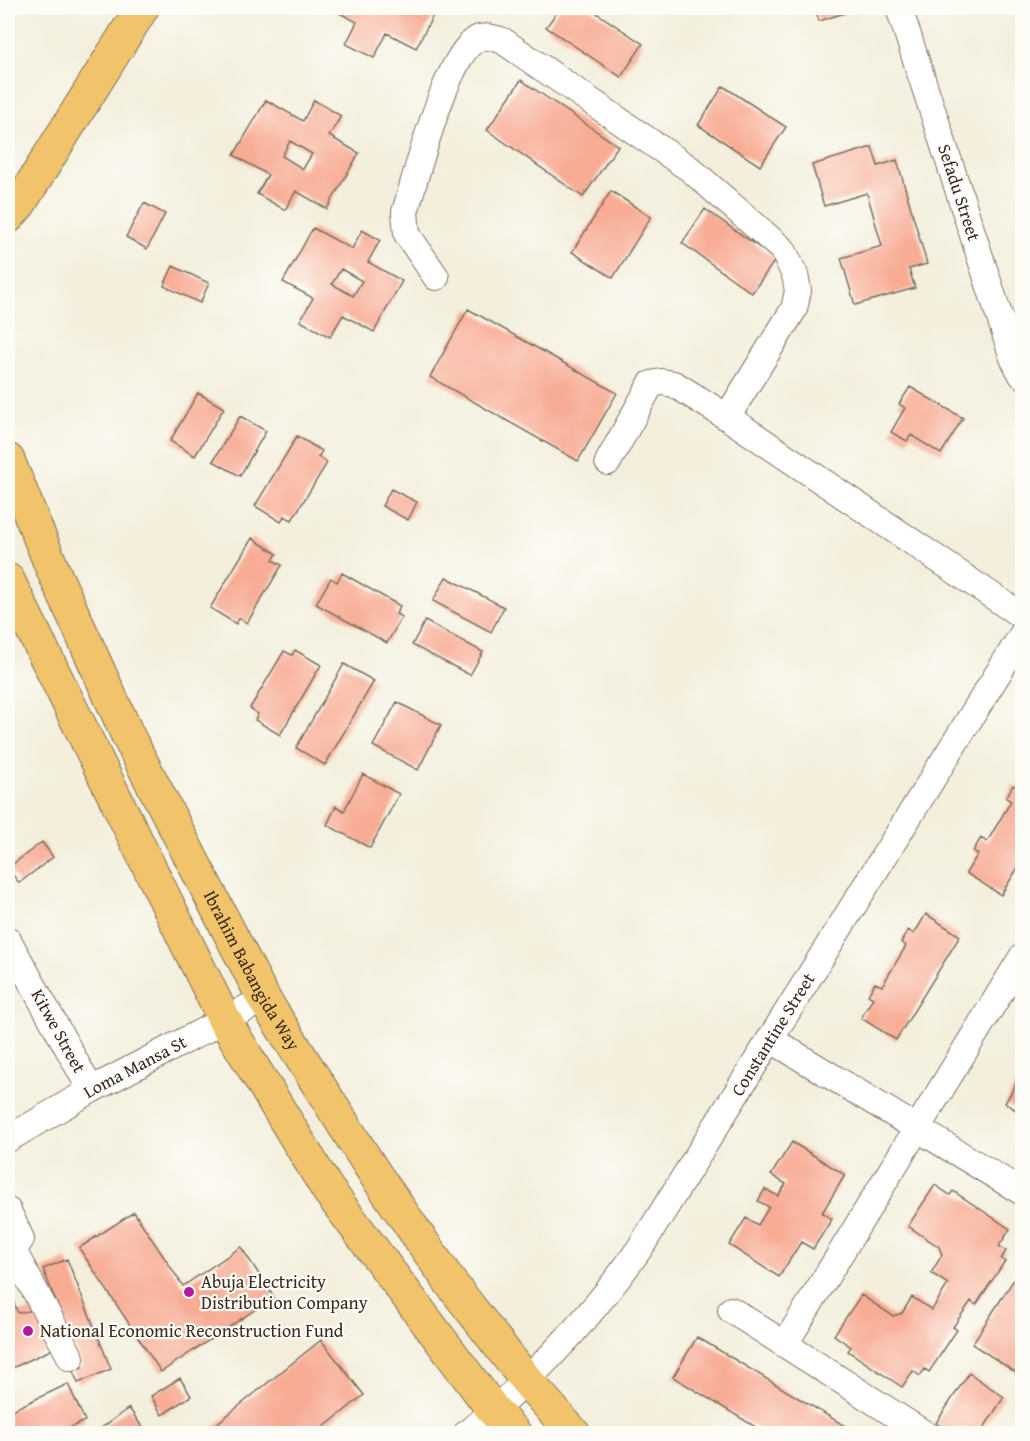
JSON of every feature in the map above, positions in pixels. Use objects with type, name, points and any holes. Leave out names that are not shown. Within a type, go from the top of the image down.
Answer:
[{"type":"main road","points":[[8,246],[14,210],[142,8]]},
{"type":"main road","name":"Ibrahim Babangida Way","points":[[8,460],[53,570],[128,736],[264,999],[375,1174],[450,1281],[527,1381],[573,1434]]},
{"type":"main road","points":[[8,580],[225,1021],[327,1190],[504,1422]]},
{"type":"street","name":"Sefadu Street","points":[[899,8],[1013,358],[1023,375]]},
{"type":"street","points":[[436,277],[407,234],[405,212],[449,76],[466,47],[478,38],[491,37],[503,41],[690,169],[783,249],[795,275],[798,291],[794,309],[727,417]]},
{"type":"street","points":[[608,462],[651,384],[662,382],[674,384],[727,417],[1023,616]]},
{"type":"street","name":"Constantine Street","points":[[466,1434],[504,1422],[527,1381],[594,1311],[615,1283],[646,1238],[1023,635]]},
{"type":"street","name":"Kitwe Street","points":[[8,940],[92,1090]]},
{"type":"street","points":[[785,1344],[1023,957]]},
{"type":"street","name":"Loma Mansa St","points":[[8,1139],[92,1090],[264,999]]},
{"type":"street","points":[[770,1039],[1023,1192]]},
{"type":"street","points":[[8,1211],[21,1239],[10,1250],[70,1358]]},
{"type":"street","points":[[731,1310],[925,1434]]},
{"type":"building","points":[[330,8],[380,8],[390,13],[393,8],[437,8],[416,48],[387,33],[374,58],[346,44],[357,22]]},
{"type":"building","points":[[560,8],[589,8],[643,44],[621,77],[546,27]]},
{"type":"building","points":[[815,8],[853,8],[854,10],[819,21]]},
{"type":"building","points":[[521,80],[618,146],[583,197],[487,130]]},
{"type":"building","points":[[723,86],[786,127],[760,166],[698,125]]},
{"type":"building","points":[[266,100],[303,121],[314,100],[341,116],[329,136],[359,153],[327,209],[296,191],[285,210],[257,194],[268,175],[234,155]],"holes":[[[290,141],[312,154],[303,169],[282,156]]]},
{"type":"building","points":[[872,147],[878,166],[897,160],[927,264],[909,269],[915,288],[855,305],[841,258],[882,246],[867,193],[824,206],[812,165]]},
{"type":"building","points":[[611,191],[651,217],[613,278],[572,252]]},
{"type":"building","points":[[144,203],[165,214],[147,249],[126,237]]},
{"type":"building","points":[[705,209],[776,259],[752,293],[682,243]]},
{"type":"building","points":[[313,228],[352,249],[362,230],[380,240],[368,262],[402,281],[374,332],[343,315],[330,337],[300,321],[313,298],[283,282]],"holes":[[[341,269],[362,281],[353,296],[332,284]]]},
{"type":"building","points":[[173,266],[209,283],[200,303],[164,286]]},
{"type":"building","points":[[468,309],[617,393],[578,461],[430,377]]},
{"type":"building","points":[[910,387],[963,418],[941,454],[911,435],[907,441],[891,432],[905,408],[899,404]]},
{"type":"building","points":[[198,393],[224,408],[195,456],[170,441]]},
{"type":"building","points":[[240,416],[266,431],[240,476],[213,461]]},
{"type":"building","points":[[297,436],[322,451],[318,457],[327,463],[292,520],[284,516],[281,522],[255,506]]},
{"type":"building","points":[[391,489],[417,502],[408,520],[382,506]]},
{"type":"building","points":[[252,538],[277,554],[273,560],[282,565],[247,623],[239,618],[236,624],[210,608]]},
{"type":"building","points":[[342,573],[400,606],[396,614],[402,617],[387,643],[316,604],[331,578],[337,582]]},
{"type":"building","points":[[446,577],[504,607],[491,632],[433,601]]},
{"type":"building","points":[[425,621],[483,652],[470,675],[412,645]]},
{"type":"building","points":[[295,650],[321,665],[280,735],[255,720],[258,714],[250,708],[284,651],[292,655]]},
{"type":"building","points":[[344,664],[374,681],[325,765],[296,748]]},
{"type":"building","points":[[397,702],[441,725],[418,770],[373,746]]},
{"type":"building","points":[[363,774],[399,794],[370,848],[327,825],[336,806],[344,811]]},
{"type":"building","points":[[1022,783],[1022,861],[1001,895],[966,873],[978,854],[973,851],[981,838],[987,842],[1011,801],[1006,798],[1013,785],[1019,789]]},
{"type":"building","points":[[42,842],[53,857],[19,883],[8,868]]},
{"type":"building","points":[[926,914],[960,936],[896,1040],[861,1018],[873,998],[868,995],[875,983],[882,986],[906,946],[901,942],[908,930],[914,934]]},
{"type":"building","points":[[1022,1074],[1022,1114],[1005,1103]]},
{"type":"building","points":[[792,1142],[845,1175],[822,1213],[832,1219],[813,1249],[801,1242],[779,1277],[729,1245],[746,1218],[758,1225],[769,1207],[758,1201],[765,1189],[778,1196],[786,1184],[771,1175]]},
{"type":"building","points":[[935,1185],[950,1195],[953,1191],[1010,1229],[999,1246],[1006,1251],[1001,1259],[1005,1261],[976,1305],[971,1301],[953,1327],[957,1330],[929,1372],[925,1369],[920,1376],[913,1371],[902,1387],[848,1351],[851,1347],[834,1335],[861,1295],[893,1316],[902,1313],[912,1297],[932,1310],[948,1284],[931,1273],[942,1255],[939,1247],[908,1226]]},
{"type":"building","name":"Abuja Electricity Distribution Company","points":[[134,1212],[183,1286],[241,1247],[274,1297],[161,1372],[79,1248]]},
{"type":"building","points":[[67,1259],[111,1369],[78,1383],[73,1371],[82,1367],[43,1269]]},
{"type":"building","points":[[1022,1267],[1022,1360],[1015,1372],[972,1344]]},
{"type":"building","name":"National Economic Reconstruction Fund","points":[[8,1288],[18,1313],[39,1309],[55,1348],[8,1370]]},
{"type":"building","points":[[697,1337],[855,1432],[854,1434],[767,1434],[673,1377]]},
{"type":"building","points":[[321,1340],[364,1395],[315,1434],[204,1434]]},
{"type":"building","points":[[969,1373],[1004,1397],[980,1434],[952,1434],[936,1423]]},
{"type":"building","points":[[180,1378],[191,1396],[162,1415],[151,1396]]},
{"type":"building","points":[[68,1384],[85,1421],[56,1434],[8,1434],[8,1412]]},
{"type":"building","points":[[129,1408],[147,1434],[93,1434]]},
{"type":"place","name":"Abuja Electricity Distribution Company","points":[[189,1292]]},
{"type":"place","name":"National Economic Reconstruction Fund","points":[[28,1331]]}]
